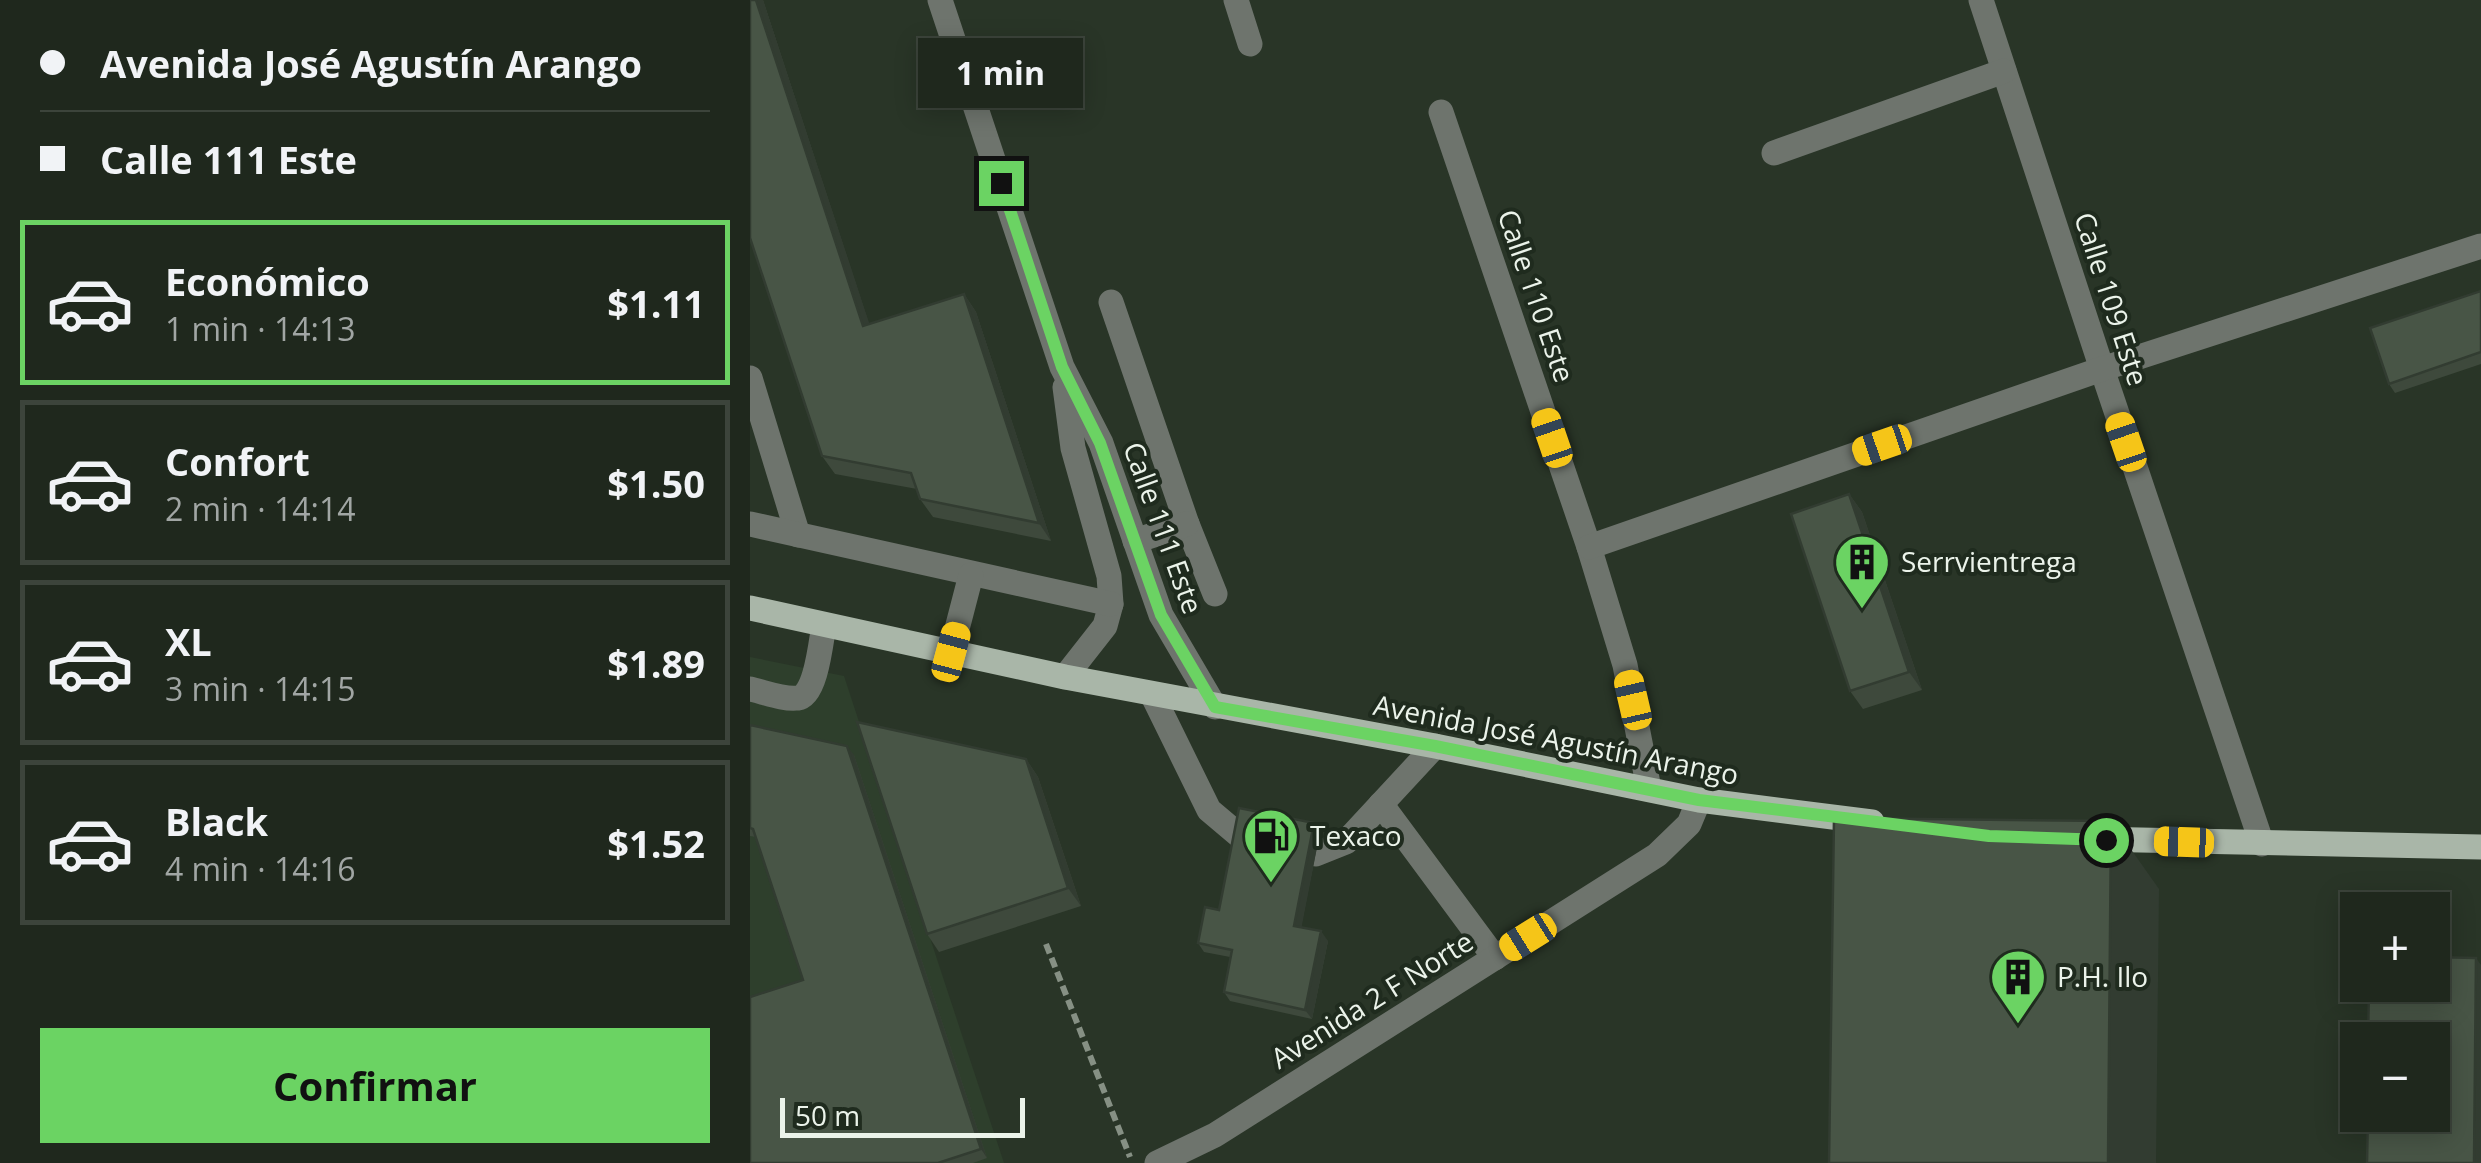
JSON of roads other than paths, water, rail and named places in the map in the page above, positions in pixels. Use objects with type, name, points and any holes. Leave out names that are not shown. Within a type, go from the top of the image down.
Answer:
[{"type":"main road","name":"Avenida José Agustín Arango","points":[[750,608],[1065,677],[1699,800],[1896,825]]},
{"type":"main road","points":[[2067,838],[2481,846]]},
{"type":"street","name":"Calle 111 Este","points":[[940,0],[1062,367],[1100,443],[1161,615],[1215,707]]},
{"type":"street","points":[[1236,0],[1250,44]]},
{"type":"street","name":"Calle 109 Este","points":[[1981,0],[2262,844]]},
{"type":"street","points":[[1774,153],[2004,71]]},
{"type":"street","name":"Calle 110 Este","points":[[1441,112],[1626,666],[1650,789]]},
{"type":"street","points":[[1589,547],[2102,369],[2481,246]]},
{"type":"street","points":[[1111,302],[1214,594]]},
{"type":"street","name":"Calle 111 Este","points":[[1062,367],[1073,448],[1109,576],[1111,604]]},
{"type":"street","points":[[750,378],[798,535]]},
{"type":"street","points":[[750,524],[1111,604],[1105,626],[1065,677]]},
{"type":"street","points":[[1135,541],[1187,524]]},
{"type":"street","points":[[951,652],[971,574]]},
{"type":"street","points":[[750,689],[796,699],[805,696],[811,687],[824,625]]},
{"type":"street","points":[[1152,694],[1208,810],[1241,837]]},
{"type":"street","points":[[1316,854],[1346,842],[1435,746]]},
{"type":"street","name":"Avenida 2 F Norte","points":[[1157,1163],[1214,1136],[1656,855],[1688,824],[1699,800]]},
{"type":"street","points":[[1380,804],[1495,958]]},
{"type":"place","name":"Serrvientrega","points":[[1862,611]]},
{"type":"place","name":"Texaco","points":[[1271,885]]},
{"type":"place","name":"P.H. Ilo","points":[[2018,1026]]}]
